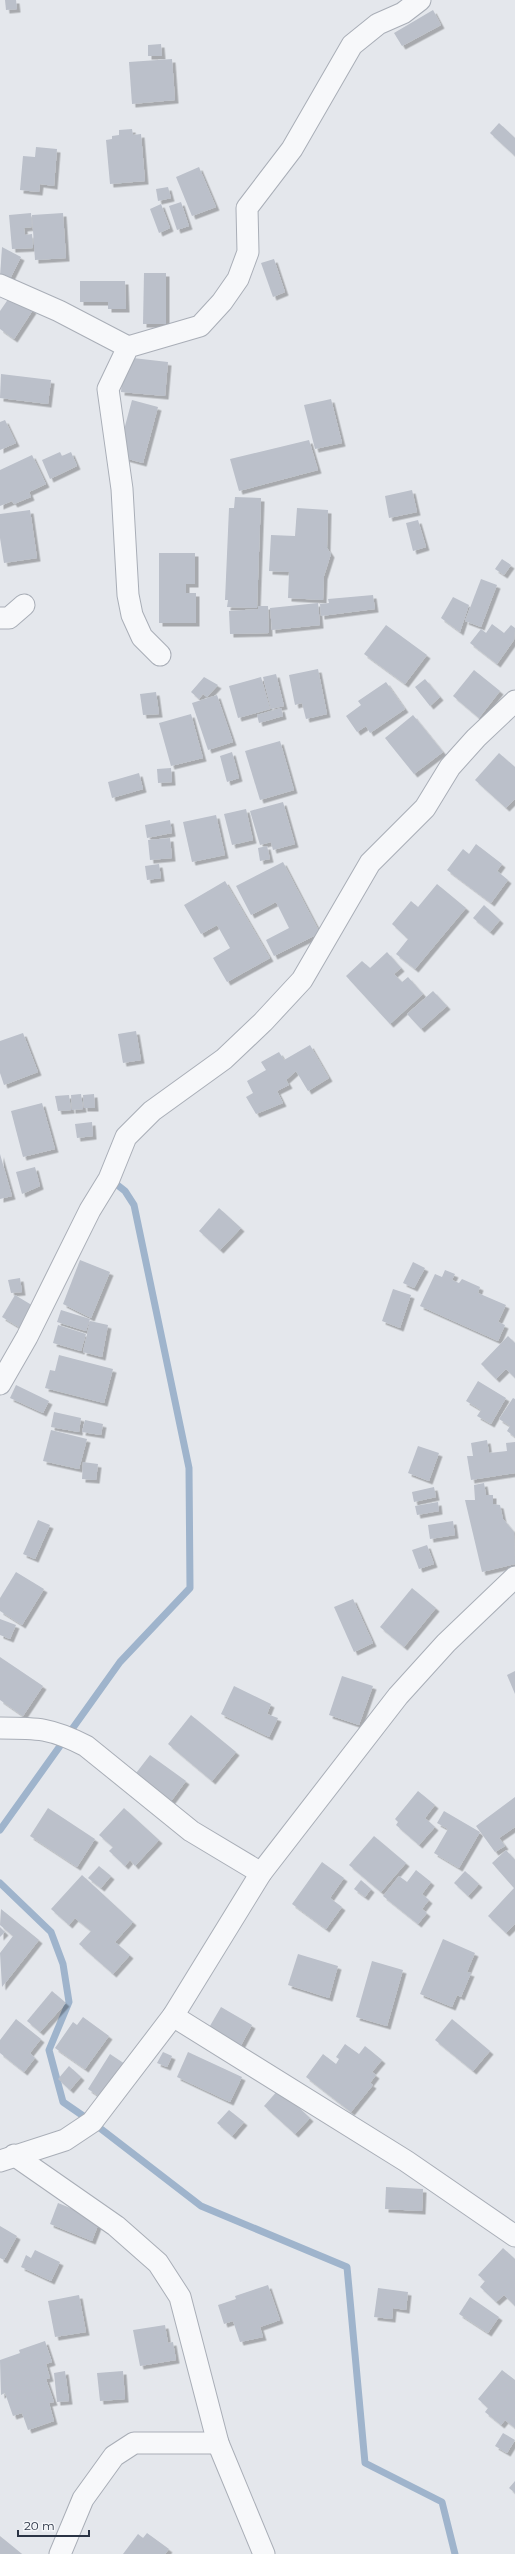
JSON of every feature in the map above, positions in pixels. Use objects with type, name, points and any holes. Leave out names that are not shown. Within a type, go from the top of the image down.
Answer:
[{"type":"street","points":[[0,285],[26,295],[128,347],[200,326],[222,302],[238,279],[248,252],[247,208],[292,149],[352,45],[378,24],[403,13],[420,0]]},
{"type":"street","points":[[128,347],[108,389],[122,489],[128,595],[132,615],[142,637],[160,655]]},
{"type":"street","points":[[0,618],[9,618],[24,605]]},
{"type":"street","points":[[0,1384],[27,1337],[90,1210],[109,1179],[126,1138],[152,1111],[224,1059],[263,1022],[302,980],[370,863],[425,808],[450,767],[476,738],[515,701]]},
{"type":"street","points":[[7,2158],[65,2140],[92,2122],[173,2016],[261,1873],[398,1696],[446,1643],[515,1577]]},
{"type":"street","points":[[0,1728],[37,1727],[68,1736],[86,1746],[191,1832],[261,1873]]},
{"type":"street","points":[[173,2016],[406,2161],[515,2236]]},
{"type":"street","points":[[7,2158],[116,2226],[158,2263],[180,2298],[218,2443],[264,2554]]},
{"type":"street","points":[[60,2554],[83,2499],[114,2456],[134,2443],[218,2443]]},
{"type":"building","points":[[5,0],[16,0],[17,9],[6,10]]},
{"type":"building","points":[[433,10],[441,25],[402,46],[394,33]]},
{"type":"building","points":[[161,44],[162,56],[148,56],[148,45]]},
{"type":"building","points":[[172,59],[175,100],[132,104],[129,62]]},
{"type":"building","points":[[499,123],[515,138],[515,156],[490,133]]},
{"type":"building","points":[[132,129],[133,135],[141,134],[145,181],[110,184],[106,140],[112,139],[112,136],[119,135],[119,130]]},
{"type":"building","points":[[36,147],[57,149],[54,186],[40,184],[39,192],[20,190],[23,156],[35,157]]},
{"type":"building","points":[[199,167],[216,207],[192,216],[176,177]]},
{"type":"building","points":[[168,187],[171,198],[158,201],[156,189]]},
{"type":"building","points":[[181,202],[189,226],[177,230],[169,206]]},
{"type":"building","points":[[161,204],[170,228],[159,233],[150,209]]},
{"type":"building","points":[[31,213],[32,227],[24,228],[25,235],[32,234],[33,248],[12,249],[9,215]]},
{"type":"building","points":[[63,213],[66,258],[35,260],[32,215]]},
{"type":"building","points":[[2,247],[21,257],[9,281],[0,277]]},
{"type":"building","points":[[274,259],[285,292],[273,297],[261,263]]},
{"type":"building","points":[[144,273],[166,273],[166,324],[143,324]]},
{"type":"building","points":[[80,281],[125,281],[126,309],[108,309],[108,302],[80,302]]},
{"type":"building","points":[[11,295],[33,310],[14,339],[0,329],[0,311]]},
{"type":"building","points":[[124,357],[168,362],[165,396],[121,392]]},
{"type":"building","points":[[1,374],[51,380],[48,404],[0,398]]},
{"type":"building","points":[[331,399],[342,443],[315,449],[304,405]]},
{"type":"building","points":[[132,400],[158,407],[143,463],[117,456]]},
{"type":"building","points":[[5,420],[16,443],[0,450],[0,422]]},
{"type":"building","points":[[309,440],[318,470],[239,491],[230,459]]},
{"type":"building","points":[[60,452],[62,456],[71,452],[77,466],[50,479],[42,460]]},
{"type":"building","points":[[32,455],[46,484],[29,492],[31,497],[14,504],[12,501],[0,506],[0,470]]},
{"type":"building","points":[[412,490],[417,512],[389,518],[385,496]]},
{"type":"building","points":[[235,497],[261,498],[257,608],[227,607],[228,600],[225,600],[229,508],[234,508]]},
{"type":"building","points":[[297,508],[328,510],[327,548],[331,554],[324,576],[323,600],[288,598],[289,572],[269,571],[271,535],[295,536]]},
{"type":"building","points":[[30,510],[37,558],[4,563],[0,538],[0,514]]},
{"type":"building","points":[[418,520],[426,547],[413,551],[406,523]]},
{"type":"building","points":[[159,553],[195,553],[195,584],[186,584],[186,593],[196,593],[196,623],[159,623]]},
{"type":"building","points":[[502,559],[511,565],[504,575],[495,569]]},
{"type":"building","points":[[481,579],[497,585],[481,627],[465,621]]},
{"type":"building","points":[[373,595],[375,609],[321,616],[320,604],[329,603],[328,599]]},
{"type":"building","points":[[453,597],[469,605],[460,632],[441,618]]},
{"type":"building","points":[[318,603],[320,625],[272,630],[270,608]]},
{"type":"building","points":[[258,606],[268,606],[269,633],[230,634],[229,611],[258,609]]},
{"type":"building","points":[[492,624],[504,633],[511,625],[515,628],[514,640],[497,664],[470,643],[481,629],[486,633]]},
{"type":"building","points":[[386,625],[427,655],[405,684],[364,654]]},
{"type":"building","points":[[318,669],[327,714],[306,719],[302,703],[295,705],[289,675]]},
{"type":"building","points":[[474,670],[500,691],[479,718],[453,696]]},
{"type":"building","points":[[276,674],[284,706],[271,709],[263,677]]},
{"type":"building","points":[[204,677],[218,685],[207,697],[203,694],[199,699],[191,692]]},
{"type":"building","points":[[261,677],[270,709],[238,718],[229,686]]},
{"type":"building","points":[[425,679],[440,697],[430,706],[415,687]]},
{"type":"building","points":[[386,682],[405,709],[370,733],[366,726],[357,732],[346,716],[361,705],[358,701]]},
{"type":"building","points":[[156,692],[159,714],[143,715],[140,694]]},
{"type":"building","points":[[217,695],[233,742],[208,750],[192,703]]},
{"type":"building","points":[[281,708],[283,716],[259,723],[257,715]]},
{"type":"building","points":[[191,714],[203,758],[171,766],[159,723]]},
{"type":"building","points":[[413,715],[443,752],[414,774],[385,738]]},
{"type":"building","points":[[280,741],[294,790],[260,800],[245,751]]},
{"type":"building","points":[[232,752],[239,778],[227,782],[220,756]]},
{"type":"building","points":[[499,753],[515,767],[515,799],[506,808],[475,780]]},
{"type":"building","points":[[171,768],[172,782],[158,783],[157,769]]},
{"type":"building","points":[[139,773],[143,789],[112,798],[108,782]]},
{"type":"building","points":[[283,802],[295,844],[273,850],[271,842],[260,845],[250,811]]},
{"type":"building","points":[[246,809],[253,840],[232,845],[224,814]]},
{"type":"building","points":[[216,815],[225,855],[192,862],[183,822]]},
{"type":"building","points":[[170,820],[172,833],[147,838],[145,825]]},
{"type":"building","points":[[170,838],[172,858],[150,860],[148,840]]},
{"type":"building","points":[[476,844],[502,864],[497,871],[508,880],[491,903],[447,870],[463,849],[469,854]]},
{"type":"building","points":[[267,846],[270,859],[260,861],[258,848]]},
{"type":"building","points":[[283,862],[320,933],[274,956],[266,940],[289,928],[276,902],[251,915],[236,886]]},
{"type":"building","points":[[159,864],[161,878],[147,880],[145,866]]},
{"type":"building","points":[[225,881],[270,958],[227,982],[213,958],[230,948],[217,925],[201,934],[184,905]]},
{"type":"building","points":[[437,884],[466,908],[415,969],[396,954],[408,939],[392,924],[411,901],[418,907]]},
{"type":"building","points":[[484,905],[500,920],[490,932],[473,918]]},
{"type":"building","points":[[387,952],[401,968],[394,974],[402,982],[408,977],[423,994],[390,1024],[346,976],[362,961],[370,968]]},
{"type":"building","points":[[433,991],[447,1006],[421,1029],[407,1014]]},
{"type":"building","points":[[136,1031],[141,1060],[123,1063],[118,1034]]},
{"type":"building","points":[[23,1033],[38,1072],[4,1085],[0,1073],[0,1041]]},
{"type":"building","points":[[310,1045],[329,1078],[308,1091],[296,1071],[286,1080],[289,1085],[277,1091],[283,1103],[256,1114],[246,1097],[253,1093],[247,1081],[266,1070],[261,1062],[279,1052],[284,1060]]},
{"type":"building","points":[[81,1094],[83,1109],[72,1110],[71,1095]]},
{"type":"building","points":[[94,1094],[95,1108],[84,1108],[83,1095]]},
{"type":"building","points":[[69,1095],[71,1110],[58,1111],[55,1096]]},
{"type":"building","points":[[42,1103],[55,1149],[23,1157],[11,1111]]},
{"type":"building","points":[[92,1122],[93,1136],[77,1138],[75,1124]]},
{"type":"building","points":[[0,1154],[12,1196],[0,1199]]},
{"type":"building","points":[[35,1167],[40,1186],[22,1194],[16,1172]]},
{"type":"building","points":[[219,1208],[241,1228],[220,1250],[199,1231]]},
{"type":"building","points":[[80,1260],[110,1272],[91,1318],[63,1304]]},
{"type":"building","points":[[413,1262],[425,1268],[414,1288],[403,1283]]},
{"type":"building","points":[[445,1270],[455,1274],[452,1280],[459,1283],[462,1279],[480,1287],[478,1293],[506,1305],[498,1322],[505,1325],[498,1341],[420,1306],[435,1274],[442,1277]]},
{"type":"building","points":[[20,1278],[22,1292],[11,1293],[8,1280]]},
{"type":"building","points":[[393,1289],[411,1295],[400,1328],[382,1321]]},
{"type":"building","points":[[15,1295],[35,1307],[22,1329],[2,1317]]},
{"type":"building","points":[[61,1310],[90,1319],[86,1331],[57,1322]]},
{"type":"building","points":[[90,1321],[108,1325],[102,1357],[83,1352]]},
{"type":"building","points":[[58,1325],[86,1334],[81,1351],[53,1343]]},
{"type":"building","points":[[508,1336],[515,1343],[515,1378],[506,1369],[496,1379],[481,1364]]},
{"type":"building","points":[[59,1355],[113,1369],[104,1403],[45,1388],[50,1370],[55,1371]]},
{"type":"building","points":[[478,1381],[506,1398],[491,1424],[477,1416],[481,1410],[466,1401]]},
{"type":"building","points":[[16,1385],[49,1401],[43,1413],[10,1398]]},
{"type":"building","points":[[513,1398],[515,1399],[515,1437],[507,1431],[510,1426],[499,1419]]},
{"type":"building","points":[[54,1412],[81,1418],[79,1432],[51,1427]]},
{"type":"building","points":[[85,1420],[103,1424],[101,1435],[82,1432]]},
{"type":"building","points":[[51,1430],[87,1439],[79,1469],[43,1461]]},
{"type":"building","points":[[487,1440],[489,1453],[507,1451],[506,1443],[515,1442],[515,1473],[471,1480],[467,1456],[473,1456],[471,1443]]},
{"type":"building","points":[[418,1446],[439,1453],[429,1481],[408,1473]]},
{"type":"building","points":[[83,1462],[98,1464],[96,1480],[82,1479]]},
{"type":"building","points":[[484,1483],[486,1495],[493,1495],[493,1504],[500,1505],[503,1519],[514,1532],[515,1564],[482,1572],[465,1500],[475,1500],[474,1485]]},
{"type":"building","points":[[434,1487],[436,1497],[414,1502],[412,1492]]},
{"type":"building","points":[[438,1502],[439,1511],[417,1515],[415,1506]]},
{"type":"building","points":[[38,1520],[50,1525],[35,1559],[23,1554]]},
{"type":"building","points":[[453,1521],[455,1535],[430,1539],[428,1525]]},
{"type":"building","points":[[427,1545],[434,1564],[419,1569],[412,1550]]},
{"type":"building","points":[[16,1572],[44,1589],[22,1625],[0,1611],[0,1598]]},
{"type":"building","points":[[412,1588],[436,1608],[404,1647],[380,1627]]},
{"type":"building","points":[[353,1599],[373,1643],[354,1652],[334,1607]]},
{"type":"building","points":[[0,1619],[16,1625],[10,1639],[0,1635]]},
{"type":"building","points":[[0,1657],[43,1686],[23,1716],[0,1700]]},
{"type":"building","points":[[515,1671],[515,1694],[507,1675]]},
{"type":"building","points":[[342,1676],[373,1686],[359,1725],[329,1715]]},
{"type":"building","points":[[234,1686],[271,1704],[267,1714],[278,1718],[269,1737],[221,1714]]},
{"type":"building","points":[[191,1715],[236,1752],[212,1781],[168,1744]]},
{"type":"building","points":[[150,1755],[186,1781],[169,1804],[133,1777]]},
{"type":"building","points":[[418,1791],[435,1805],[425,1818],[435,1827],[419,1845],[396,1825],[398,1822],[395,1819]]},
{"type":"building","points":[[515,1797],[515,1827],[499,1838],[505,1846],[495,1852],[476,1826]]},
{"type":"building","points":[[48,1808],[95,1839],[77,1867],[30,1836]]},
{"type":"building","points":[[124,1808],[159,1840],[135,1866],[130,1860],[125,1866],[109,1851],[113,1847],[99,1835]]},
{"type":"building","points":[[444,1811],[480,1832],[459,1868],[434,1853],[448,1829],[437,1823]]},
{"type":"building","points":[[374,1836],[406,1863],[381,1892],[349,1865]]},
{"type":"building","points":[[506,1850],[515,1860],[515,1924],[506,1933],[488,1916],[514,1888],[492,1863]]},
{"type":"building","points":[[322,1862],[344,1878],[330,1898],[342,1907],[326,1929],[292,1904]]},
{"type":"building","points":[[99,1866],[111,1876],[101,1888],[88,1878]]},
{"type":"building","points":[[416,1870],[431,1882],[422,1894],[429,1900],[422,1909],[427,1913],[418,1924],[383,1896],[399,1876],[407,1882]]},
{"type":"building","points":[[465,1871],[479,1884],[468,1896],[454,1883]]},
{"type":"building","points":[[82,1875],[133,1922],[115,1942],[130,1955],[113,1974],[79,1944],[91,1931],[75,1918],[69,1925],[51,1909]]},
{"type":"building","points":[[361,1880],[371,1889],[365,1897],[354,1889]]},
{"type":"building","points":[[1,1909],[39,1940],[2,1987],[0,1953],[13,1936],[0,1925]]},
{"type":"building","points":[[0,1927],[5,1932],[0,1937]]},
{"type":"building","points":[[443,1939],[475,1953],[467,1972],[471,1973],[461,1997],[457,1995],[452,2007],[420,1994]]},
{"type":"building","points":[[298,1954],[338,1966],[329,1998],[288,1985]]},
{"type":"building","points":[[372,1961],[403,1970],[387,2026],[356,2017]]},
{"type":"building","points":[[52,1991],[66,2003],[40,2032],[27,2021]]},
{"type":"building","points":[[221,2007],[252,2025],[239,2049],[207,2031]]},
{"type":"building","points":[[83,2017],[109,2036],[85,2069],[55,2048],[73,2022],[77,2025]]},
{"type":"building","points":[[16,2019],[41,2039],[30,2053],[35,2058],[24,2072],[0,2053],[0,2040]]},
{"type":"building","points":[[452,2019],[490,2051],[473,2071],[435,2040]]},
{"type":"building","points":[[345,2044],[359,2054],[365,2046],[382,2060],[372,2072],[376,2075],[370,2083],[373,2085],[351,2112],[306,2077],[323,2054],[336,2064],[339,2059],[336,2057]]},
{"type":"building","points":[[163,2052],[172,2056],[167,2067],[157,2063]]},
{"type":"building","points":[[188,2052],[242,2077],[230,2102],[177,2077]]},
{"type":"building","points":[[110,2054],[125,2064],[103,2099],[88,2089]]},
{"type":"building","points":[[69,2066],[81,2077],[70,2090],[58,2079]]},
{"type":"building","points":[[279,2089],[310,2118],[295,2134],[264,2106]]},
{"type":"building","points":[[229,2110],[244,2122],[232,2136],[217,2123]]},
{"type":"building","points":[[386,2187],[423,2189],[422,2211],[385,2209]]},
{"type":"building","points":[[58,2203],[100,2220],[92,2241],[50,2224]]},
{"type":"building","points":[[0,2226],[17,2236],[4,2260],[0,2258]]},
{"type":"building","points":[[503,2248],[515,2259],[515,2306],[504,2295],[496,2302],[480,2287],[485,2281],[478,2275]]},
{"type":"building","points":[[35,2250],[60,2262],[51,2281],[21,2267],[26,2255],[31,2258]]},
{"type":"building","points":[[268,2285],[280,2320],[260,2327],[263,2337],[240,2342],[233,2321],[224,2324],[218,2305],[236,2299],[235,2296]]},
{"type":"building","points":[[378,2288],[408,2292],[406,2310],[393,2308],[392,2319],[374,2317]]},
{"type":"building","points":[[79,2295],[86,2332],[55,2337],[48,2301]]},
{"type":"building","points":[[470,2297],[499,2317],[488,2333],[459,2314]]},
{"type":"building","points":[[165,2325],[168,2343],[173,2342],[176,2360],[140,2366],[133,2330]]},
{"type":"building","points":[[45,2341],[52,2362],[46,2364],[50,2378],[46,2379],[54,2402],[49,2403],[54,2421],[28,2430],[22,2413],[13,2416],[5,2393],[1,2395],[0,2360],[20,2353],[19,2350]]},
{"type":"building","points":[[502,2370],[515,2380],[515,2428],[505,2420],[501,2425],[485,2412],[488,2408],[478,2399]]},
{"type":"building","points":[[65,2371],[69,2401],[57,2402],[54,2373]]},
{"type":"building","points":[[123,2371],[125,2399],[100,2401],[97,2373]]},
{"type":"building","points":[[503,2433],[515,2440],[507,2453],[495,2446]]},
{"type":"building","points":[[515,2481],[515,2493],[509,2488]]},
{"type":"building","points":[[147,2533],[169,2549],[165,2554],[123,2554],[138,2534],[143,2538]]},
{"type":"building","points":[[0,2536],[22,2554],[0,2554]]},
{"type":"waterway","points":[[0,1830],[120,1662],[190,1588],[189,1468],[134,1205],[125,1191],[111,1180]]},
{"type":"waterway","points":[[0,1883],[51,1932],[63,1964],[69,2002],[49,2050],[63,2102],[92,2122],[201,2206],[347,2267],[365,2463],[442,2502],[455,2554]]}]
